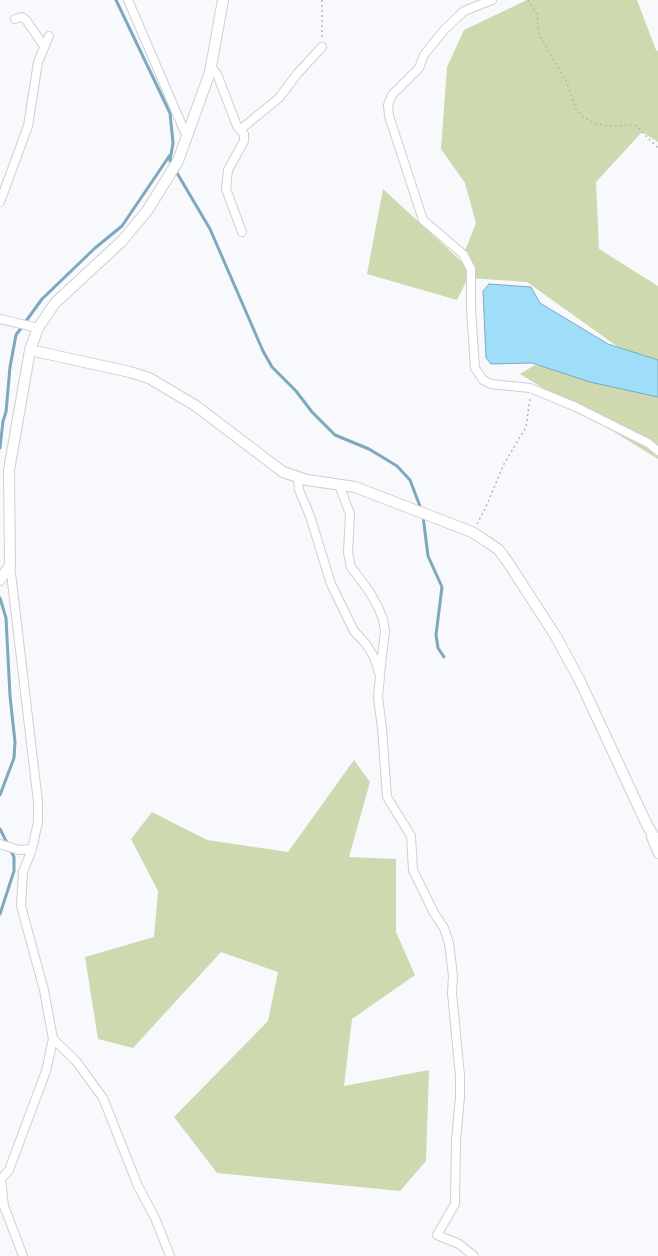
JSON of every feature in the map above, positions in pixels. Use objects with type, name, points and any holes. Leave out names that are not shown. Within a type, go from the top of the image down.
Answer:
[{"type":"street","points":[[128,0],[188,137]]},
{"type":"street","points":[[23,1256],[4,1206],[1,1180],[9,1170],[17,1151],[46,1071],[53,1039],[44,990],[21,906],[23,872],[32,849],[38,822],[38,802],[10,565],[9,470],[34,327],[55,303],[122,241],[147,211],[178,161],[188,137],[211,67],[223,0]]},
{"type":"street","points":[[492,0],[464,11],[444,30],[424,55],[419,68],[392,95],[388,105],[389,116],[423,220],[463,254],[470,269],[475,368],[483,380],[491,384],[530,388],[596,417],[648,443],[658,450]]},
{"type":"street","points":[[15,19],[22,17],[26,20],[44,46]]},
{"type":"street","points":[[0,202],[28,126],[38,62],[49,36]]},
{"type":"street","points":[[241,129],[279,98],[297,74],[322,47]]},
{"type":"street","points":[[211,67],[217,74],[237,126],[241,129],[244,140],[228,170],[226,189],[242,232]]},
{"type":"street","points":[[0,319],[34,327]]},
{"type":"street","points":[[30,350],[130,372],[149,378],[196,406],[283,472],[298,478],[355,487],[472,532],[498,550],[509,564],[555,635],[580,679],[647,825],[658,854]]},
{"type":"street","points":[[298,478],[301,497],[310,516],[331,584],[354,631],[366,644],[374,657],[380,676]]},
{"type":"street","points":[[339,484],[350,514],[348,554],[351,566],[369,591],[378,607],[383,619],[385,631],[378,697],[382,728],[387,797],[411,836],[413,845],[411,864],[434,913],[447,935],[453,976],[452,993],[460,1076],[456,1140],[455,1204],[437,1235],[460,1244],[474,1256]]},
{"type":"street","points":[[0,580],[10,565]]},
{"type":"street","points":[[647,825],[658,843]]},
{"type":"street","points":[[0,844],[19,850],[32,849]]},
{"type":"street","points":[[53,1039],[76,1061],[103,1098],[138,1186],[155,1218],[170,1256]]},
{"type":"path","points":[[322,0],[322,47]]},
{"type":"path","points":[[528,0],[537,14],[539,34],[567,83],[576,108],[584,118],[597,124],[607,126],[634,125],[658,148]]},
{"type":"path","points":[[472,532],[485,509],[504,464],[526,427],[530,388]]},
{"type":"green space","points":[[527,0],[637,0],[656,50],[658,51],[658,142],[642,132],[596,182],[599,249],[658,286],[658,366],[625,352],[527,282],[468,278],[457,300],[367,274],[383,189],[461,261],[476,223],[465,183],[441,149],[447,67],[464,30]]},
{"type":"green space","points":[[535,365],[658,391],[658,459],[520,374]]},
{"type":"green space","points":[[354,760],[370,782],[349,857],[396,859],[396,932],[415,975],[352,1019],[344,1086],[429,1070],[426,1161],[400,1191],[217,1173],[174,1117],[268,1021],[278,972],[221,952],[133,1048],[98,1039],[85,957],[154,937],[158,891],[131,839],[152,812],[207,840],[288,852]]},
{"type":"water","points":[[489,284],[531,287],[540,303],[608,344],[658,360],[658,397],[590,382],[532,363],[491,364],[486,358],[483,291]]},
{"type":"waterway","points":[[116,0],[170,113],[173,143],[170,161]]},
{"type":"waterway","points":[[0,448],[3,421],[6,412],[10,367],[16,335],[42,299],[95,248],[122,226],[170,155]]},
{"type":"waterway","points":[[177,173],[210,229],[263,351],[272,367],[296,391],[312,412],[335,435],[369,449],[397,466],[410,480],[421,509]]},
{"type":"waterway","points":[[423,516],[428,556],[442,587],[436,635],[438,648],[444,657]]},
{"type":"waterway","points":[[0,598],[6,618],[10,696],[15,742],[14,758],[0,795]]},
{"type":"waterway","points":[[0,829],[14,857],[14,871],[0,914]]}]
